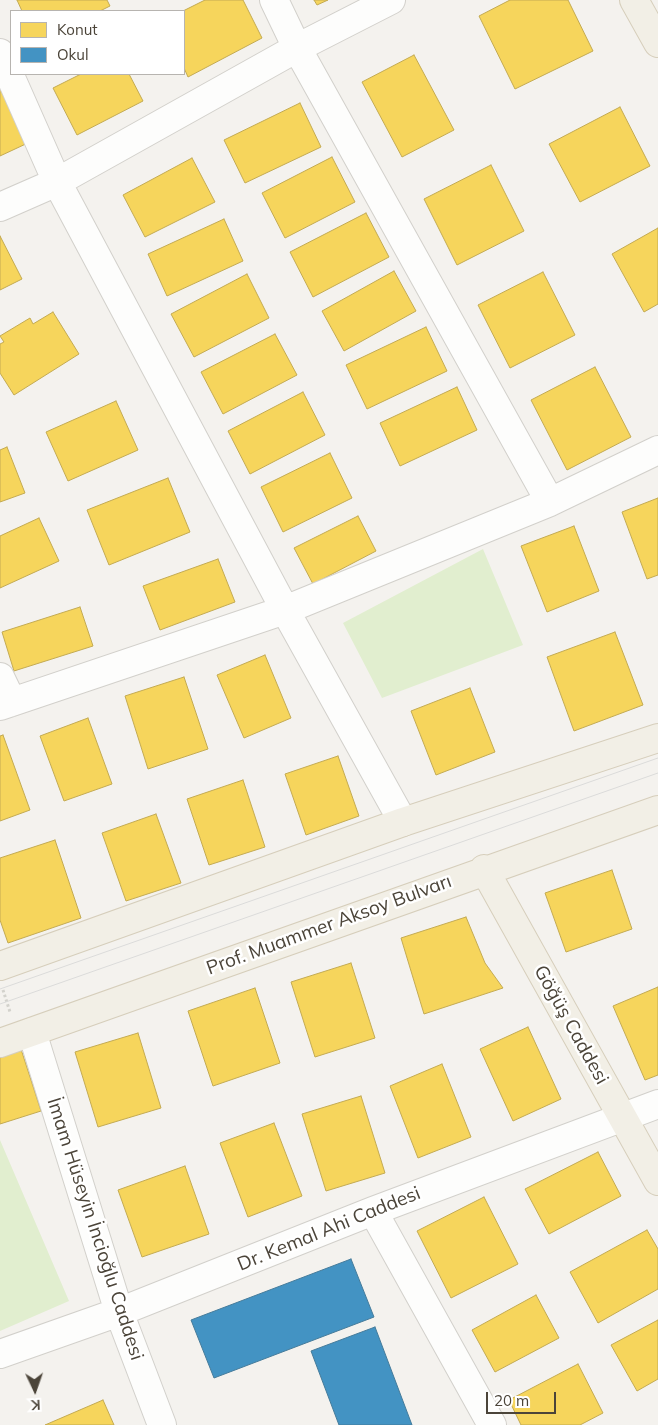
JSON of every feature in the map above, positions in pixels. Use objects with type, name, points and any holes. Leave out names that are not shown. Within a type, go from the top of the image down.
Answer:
[{"type":"main road","points":[[634,0],[658,43]]},
{"type":"main road","points":[[1,977],[403,822],[658,738]]},
{"type":"main road","name":"Prof. Muammer Aksoy Bulvarı","points":[[17,1037],[484,869],[658,810]]},
{"type":"main road","name":"Göğüş Caddesi","points":[[484,869],[658,1181]]},
{"type":"street","points":[[274,0],[298,48],[550,502]]},
{"type":"street","points":[[0,207],[57,182],[298,48],[392,0]]},
{"type":"street","points":[[0,53],[57,182],[285,610],[403,822]]},
{"type":"street","points":[[0,677],[6,704],[285,610],[550,502],[658,450]]},
{"type":"street","name":"İmam Hüseyin İncioğlu Caddesi","points":[[17,1037],[162,1425]]},
{"type":"street","name":"Dr. Kemal Ahi Caddesi","points":[[0,1354],[119,1312],[373,1211],[658,1104]]},
{"type":"street","points":[[373,1211],[492,1425]]},
{"type":"path","points":[[1,977],[17,1037]]},
{"type":"green space","points":[[483,549],[523,645],[382,698],[343,623]]},
{"type":"green space","points":[[0,1140],[69,1301],[0,1331]]},
{"type":"building: Konut","points":[[17,0],[107,0],[110,6],[102,10],[22,10]]},
{"type":"building: Konut","points":[[205,0],[243,0],[262,38],[188,77],[185,70],[185,10]]},
{"type":"building: Konut","points":[[314,0],[328,0],[317,5]]},
{"type":"building: Konut","points":[[510,0],[568,0],[593,51],[515,89],[479,16]]},
{"type":"building: Konut","points":[[414,55],[454,130],[402,157],[362,82]]},
{"type":"building: Konut","points":[[79,75],[130,75],[143,101],[77,135],[53,88]]},
{"type":"building: Konut","points":[[0,81],[30,142],[0,156]]},
{"type":"building: Konut","points":[[300,103],[321,147],[245,183],[224,140]]},
{"type":"building: Konut","points":[[620,107],[650,166],[580,202],[549,144]]},
{"type":"building: Konut","points":[[332,157],[355,202],[285,238],[262,193]]},
{"type":"building: Konut","points":[[192,158],[215,202],[145,237],[123,195]]},
{"type":"building: Konut","points":[[491,165],[524,231],[457,265],[424,199]]},
{"type":"building: Konut","points":[[366,213],[389,257],[313,297],[290,252]]},
{"type":"building: Konut","points":[[224,219],[243,261],[167,296],[148,254]]},
{"type":"building: Konut","points":[[658,228],[658,304],[644,312],[612,254]]},
{"type":"building: Konut","points":[[0,236],[22,279],[0,290]]},
{"type":"building: Konut","points":[[394,271],[416,311],[344,351],[322,311]]},
{"type":"building: Konut","points":[[543,272],[575,335],[510,368],[478,305]]},
{"type":"building: Konut","points":[[247,274],[269,318],[194,357],[171,314]]},
{"type":"building: Konut","points":[[53,312],[79,354],[14,395],[0,373],[0,344],[4,342],[0,336],[30,318],[33,324]]},
{"type":"building: Konut","points":[[426,327],[447,371],[367,409],[346,365]]},
{"type":"building: Konut","points":[[275,334],[297,375],[223,414],[201,372]]},
{"type":"building: Konut","points":[[595,367],[631,437],[567,470],[531,400]]},
{"type":"building: Konut","points":[[457,387],[477,430],[400,466],[380,423]]},
{"type":"building: Konut","points":[[303,392],[325,435],[250,474],[228,431]]},
{"type":"building: Konut","points":[[116,401],[138,450],[68,481],[46,432]]},
{"type":"building: Konut","points":[[7,447],[25,493],[0,502],[0,450]]},
{"type":"building: Konut","points":[[330,453],[352,498],[283,532],[261,487]]},
{"type":"building: Konut","points":[[168,478],[190,532],[109,565],[87,510]]},
{"type":"building: Konut","points":[[658,498],[658,575],[647,579],[622,512]]},
{"type":"building: Konut","points":[[358,516],[376,551],[313,584],[294,548]]},
{"type":"building: Konut","points":[[39,518],[59,561],[0,588],[0,536]]},
{"type":"building: Konut","points":[[574,526],[599,591],[547,612],[521,546]]},
{"type":"building: Konut","points":[[218,559],[235,602],[160,630],[143,586]]},
{"type":"building: Konut","points":[[80,607],[93,646],[14,671],[2,632]]},
{"type":"building: Konut","points":[[615,632],[643,705],[574,731],[547,657]]},
{"type":"building: Konut","points":[[265,655],[291,718],[244,738],[217,675]]},
{"type":"building: Konut","points":[[184,677],[208,749],[148,769],[125,696]]},
{"type":"building: Konut","points":[[470,688],[495,752],[436,775],[411,711]]},
{"type":"building: Konut","points":[[88,718],[112,784],[64,801],[40,736]]},
{"type":"building: Konut","points":[[3,735],[30,810],[0,821],[0,736]]},
{"type":"building: Konut","points":[[338,756],[359,816],[306,835],[285,774]]},
{"type":"building: Konut","points":[[243,780],[265,847],[209,865],[187,799]]},
{"type":"building: Konut","points":[[156,814],[181,883],[126,901],[102,833]]},
{"type":"building: Konut","points":[[55,840],[81,918],[8,943],[0,920],[0,858]]},
{"type":"building: Konut","points":[[612,870],[632,929],[566,952],[545,893]]},
{"type":"building: Konut","points":[[466,917],[485,963],[503,988],[424,1014],[401,938]]},
{"type":"building: Konut","points":[[351,963],[375,1038],[315,1057],[291,982]]},
{"type":"building: Konut","points":[[658,987],[658,1075],[645,1080],[613,1006]]},
{"type":"building: Konut","points":[[255,988],[280,1063],[213,1086],[188,1011]]},
{"type":"building: Konut","points":[[528,1027],[561,1099],[513,1121],[480,1049]]},
{"type":"building: Konut","points":[[138,1033],[161,1108],[98,1127],[75,1052]]},
{"type":"building: Konut","points":[[20,1046],[41,1111],[0,1124],[0,1052]]},
{"type":"building: Konut","points":[[442,1064],[471,1137],[418,1158],[390,1086]]},
{"type":"building: Konut","points":[[361,1096],[385,1173],[326,1191],[302,1114]]},
{"type":"building: Konut","points":[[274,1123],[302,1196],[248,1217],[220,1143]]},
{"type":"building: Konut","points":[[598,1152],[621,1196],[549,1234],[525,1189]]},
{"type":"building: Konut","points":[[185,1166],[209,1234],[142,1257],[118,1190]]},
{"type":"building: Konut","points":[[484,1197],[518,1264],[451,1298],[417,1231]]},
{"type":"building: Konut","points":[[647,1230],[658,1249],[658,1289],[598,1323],[570,1272]]},
{"type":"building: Konut","points":[[536,1295],[559,1338],[495,1372],[472,1330]]},
{"type":"building: Konut","points":[[658,1320],[658,1379],[637,1391],[611,1345]]},
{"type":"building: Konut","points":[[578,1364],[603,1413],[580,1425],[521,1425],[509,1400]]},
{"type":"building: Konut","points":[[103,1400],[114,1425],[45,1425]]},
{"type":"building: Okul","points":[[351,1259],[374,1317],[214,1378],[191,1320]]},
{"type":"building: Okul","points":[[375,1327],[412,1425],[339,1425],[311,1351]]},
{"type":"tram line","points":[[0,989],[658,758]]},
{"type":"tram line","points":[[0,1004],[658,773]]}]
